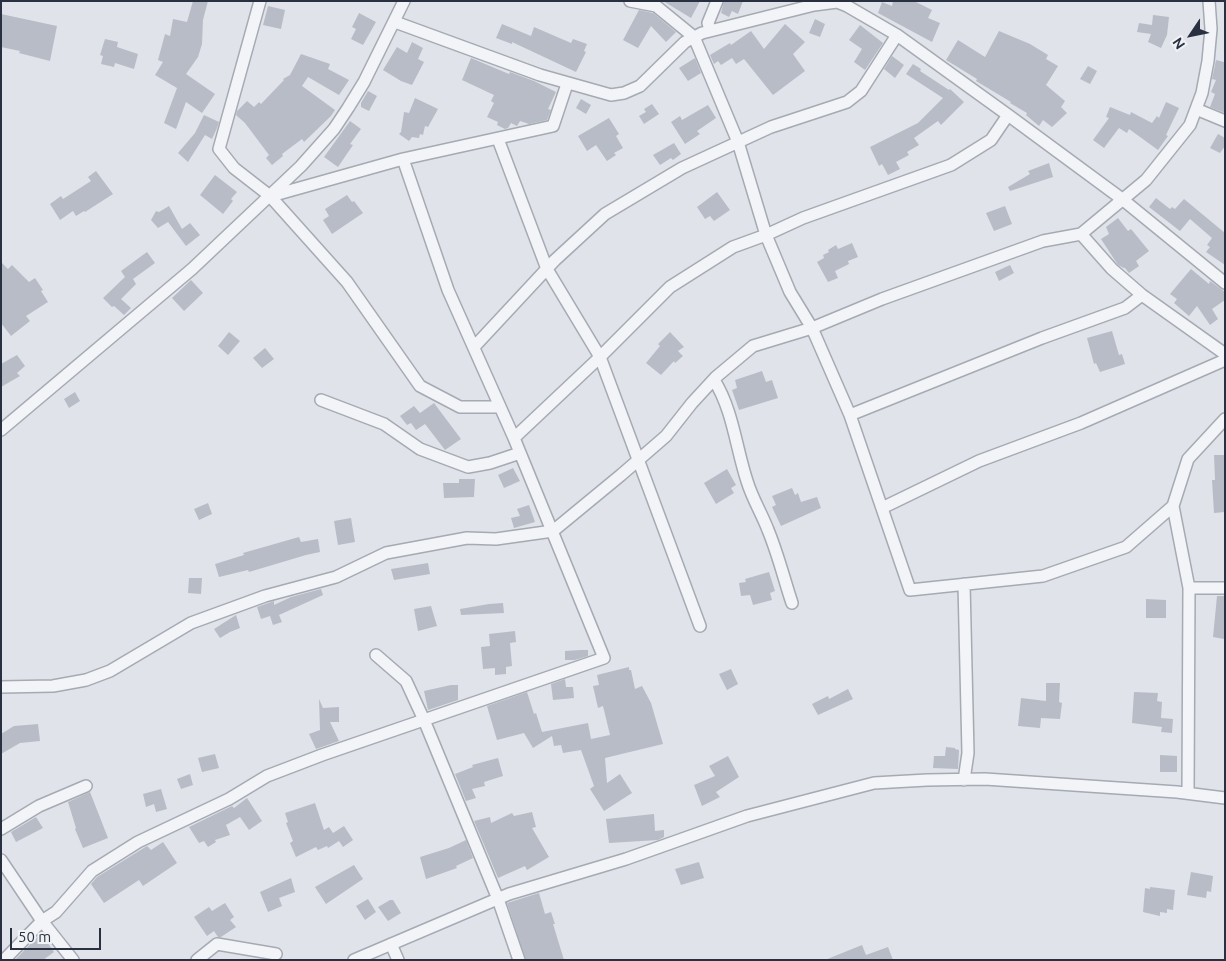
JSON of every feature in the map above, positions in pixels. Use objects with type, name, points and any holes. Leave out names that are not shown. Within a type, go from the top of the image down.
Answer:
[{"type":"street","points":[[260,1],[219,149],[234,168],[270,196],[347,282],[420,386],[460,407],[500,407]]},
{"type":"street","points":[[1,430],[148,308],[301,166],[334,129],[364,82],[404,1]]},
{"type":"street","points":[[630,1],[656,6],[694,37],[738,142],[766,235],[790,292],[812,328],[850,415],[910,590],[1043,576],[1126,547],[1173,506]]},
{"type":"street","points":[[710,30],[708,23],[717,1]]},
{"type":"street","points":[[1,687],[53,686],[86,680],[110,671],[191,623],[264,596],[336,576],[386,553],[467,538],[496,539],[553,531],[666,436],[692,403],[714,380],[753,346],[812,328],[882,299],[1043,241],[1080,234],[1146,180],[1190,126],[1202,93],[1208,61],[1211,30],[1209,1]]},
{"type":"street","points":[[395,22],[567,84],[611,95],[624,93],[640,86],[685,42],[710,30],[814,5],[837,2],[897,35],[1008,115],[1122,199],[1225,283]]},
{"type":"street","points":[[474,347],[547,269],[605,214],[682,168],[738,142],[771,127],[847,102],[861,92],[897,35]]},
{"type":"street","points":[[270,196],[403,159],[554,126],[567,84]]},
{"type":"street","points":[[1196,108],[1225,121]]},
{"type":"street","points":[[514,438],[600,357],[670,287],[734,247],[803,218],[951,165],[990,140],[1008,115]]},
{"type":"street","points":[[498,139],[547,269],[600,357],[700,626]]},
{"type":"street","points":[[4,960],[42,921],[56,912],[92,872],[138,842],[229,799],[267,776],[322,755],[604,658],[514,438],[448,290],[403,159]]},
{"type":"street","points":[[1080,234],[1112,269],[1142,295],[1225,354]]},
{"type":"street","points":[[850,415],[1042,338],[1125,308],[1142,295]]},
{"type":"street","points":[[882,508],[979,461],[1081,423],[1225,360]]},
{"type":"street","points":[[714,380],[722,391],[748,484],[769,531],[792,603]]},
{"type":"street","points":[[321,400],[384,424],[420,448],[468,467],[490,463],[520,453]]},
{"type":"street","points":[[1188,793],[1189,588],[1173,506],[1188,459],[1225,419]]},
{"type":"street","points":[[964,584],[968,753],[964,780]]},
{"type":"street","points":[[1189,588],[1225,588]]},
{"type":"street","points":[[376,655],[406,682],[424,720],[498,899],[519,960]]},
{"type":"street","points":[[354,960],[498,899],[626,860],[747,816],[874,783],[985,779],[1188,793],[1225,798]]},
{"type":"street","points":[[1,829],[39,806],[86,786]]},
{"type":"street","points":[[1,860],[42,921],[73,960]]},
{"type":"street","points":[[197,960],[218,944],[276,954]]},
{"type":"street","points":[[391,944],[398,960]]},
{"type":"building","points":[[193,1],[208,1],[203,20],[202,44],[198,57],[186,74],[215,94],[202,113],[186,102],[176,129],[164,123],[177,88],[155,75],[163,62],[158,60],[165,34],[170,36],[173,19],[187,22]]},
{"type":"building","points":[[663,1],[700,1],[691,18]]},
{"type":"building","points":[[724,1],[743,1],[738,14],[732,11],[729,17],[721,13]]},
{"type":"building","points":[[893,1],[914,1],[932,10],[928,18],[940,23],[932,42],[878,13],[882,2],[892,6]]},
{"type":"building","points":[[268,6],[285,10],[281,29],[263,25]]},
{"type":"building","points":[[639,10],[653,13],[676,32],[666,42],[651,26],[638,48],[623,40]]},
{"type":"building","points":[[359,13],[376,22],[363,45],[351,39],[356,29],[352,27]]},
{"type":"building","points":[[1,14],[57,26],[50,61],[1,47]]},
{"type":"building","points":[[1153,15],[1169,17],[1167,35],[1161,48],[1148,42],[1151,34],[1137,32],[1139,23],[1152,25]]},
{"type":"building","points":[[815,19],[825,24],[820,37],[809,33]]},
{"type":"building","points":[[502,24],[531,36],[534,27],[571,43],[573,39],[587,44],[584,51],[586,52],[576,72],[512,42],[512,44],[496,38]]},
{"type":"building","points":[[785,24],[805,42],[793,54],[805,71],[773,95],[744,59],[736,64],[732,58],[721,65],[718,61],[714,64],[710,55],[730,43],[731,45],[751,31],[764,49]]},
{"type":"building","points":[[860,25],[883,43],[865,70],[854,62],[862,49],[849,40]]},
{"type":"building","points":[[999,31],[1030,44],[1048,55],[1046,59],[1058,66],[1046,85],[1065,101],[1061,107],[1067,113],[1052,127],[1043,120],[1039,126],[1026,115],[1027,113],[946,60],[958,40],[985,57]]},
{"type":"building","points":[[105,39],[118,42],[117,47],[138,54],[134,69],[115,63],[114,67],[101,64],[103,56],[100,55]]},
{"type":"building","points":[[412,42],[423,48],[418,59],[424,62],[412,85],[401,81],[383,70],[397,47],[407,53]]},
{"type":"building","points":[[301,54],[330,64],[328,69],[349,80],[339,95],[308,77],[302,86],[335,110],[304,142],[302,139],[282,154],[283,156],[272,165],[266,158],[269,155],[245,123],[236,115],[237,111],[247,101],[254,107],[259,102],[261,104],[283,79],[290,75]]},
{"type":"building","points":[[892,56],[904,65],[895,78],[884,69]]},
{"type":"building","points":[[471,58],[509,74],[510,72],[534,81],[556,92],[548,109],[551,110],[547,120],[529,124],[520,121],[517,126],[511,123],[505,129],[497,125],[498,122],[487,117],[494,103],[491,101],[494,95],[462,80]]},
{"type":"building","points":[[695,58],[701,73],[688,81],[679,68]]},
{"type":"building","points":[[1225,59],[1225,113],[1210,107],[1215,94],[1211,92],[1216,80],[1212,79],[1216,60],[1224,62]]},
{"type":"building","points":[[913,64],[921,69],[920,71],[950,89],[964,102],[941,125],[938,121],[914,138],[919,145],[907,152],[909,155],[896,162],[900,169],[888,175],[882,164],[879,166],[870,147],[918,123],[943,98],[906,74]]},
{"type":"building","points":[[1088,66],[1097,71],[1090,84],[1080,79]]},
{"type":"building","points":[[368,91],[377,96],[369,111],[361,107],[361,103]]},
{"type":"building","points":[[415,98],[438,109],[428,127],[425,126],[423,135],[420,134],[419,138],[412,137],[409,141],[399,134],[401,132],[404,112],[409,113]]},
{"type":"building","points":[[581,99],[591,105],[586,114],[576,108]]},
{"type":"building","points":[[1166,102],[1179,108],[1166,135],[1168,136],[1158,150],[1129,129],[1127,133],[1119,128],[1104,148],[1093,140],[1109,118],[1106,117],[1110,107],[1130,115],[1131,112],[1152,123],[1157,116],[1159,118]]},
{"type":"building","points":[[652,104],[659,114],[644,124],[639,116],[646,112],[644,109]]},
{"type":"building","points":[[708,105],[716,118],[697,131],[700,134],[685,144],[671,122],[680,116],[682,120]]},
{"type":"building","points":[[204,115],[219,122],[217,128],[212,139],[205,135],[188,162],[178,153],[195,133]]},
{"type":"building","points":[[609,118],[619,134],[616,136],[623,148],[614,153],[616,155],[607,161],[596,145],[587,151],[578,136]]},
{"type":"building","points":[[350,121],[361,129],[350,144],[353,145],[338,167],[324,157]]},
{"type":"building","points":[[1218,134],[1225,138],[1225,146],[1220,153],[1210,148]]},
{"type":"building","points":[[674,143],[681,154],[673,160],[671,158],[660,165],[653,155]]},
{"type":"building","points":[[1049,163],[1053,177],[1010,191],[1008,187],[1030,174],[1028,171]]},
{"type":"building","points":[[96,171],[113,194],[85,212],[76,216],[73,211],[60,220],[50,204],[61,196],[63,199],[91,181],[88,177]]},
{"type":"building","points":[[215,175],[237,192],[223,214],[200,195]]},
{"type":"building","points":[[717,192],[730,210],[714,221],[710,216],[705,219],[697,207]]},
{"type":"building","points":[[347,195],[363,213],[332,234],[323,220],[329,216],[325,209]]},
{"type":"building","points":[[1156,198],[1170,209],[1172,207],[1175,209],[1184,199],[1225,233],[1225,265],[1206,252],[1210,247],[1207,245],[1212,238],[1190,219],[1180,231],[1149,207]]},
{"type":"building","points":[[169,206],[182,229],[190,223],[200,235],[186,246],[168,222],[158,228],[151,220],[156,211],[159,212]]},
{"type":"building","points":[[1005,206],[1012,224],[994,231],[986,213]]},
{"type":"building","points":[[1118,218],[1128,231],[1131,229],[1149,251],[1136,261],[1139,266],[1129,273],[1125,268],[1118,265],[1101,239],[1109,234],[1106,227]]},
{"type":"building","points":[[852,243],[858,257],[848,261],[849,264],[835,271],[838,278],[828,282],[817,262],[824,258],[823,255],[836,245],[838,249]]},
{"type":"building","points":[[147,252],[155,263],[133,279],[136,284],[121,299],[131,308],[124,315],[103,298],[125,277],[121,271]]},
{"type":"building","points":[[1,262],[8,269],[12,265],[29,282],[35,278],[48,302],[26,316],[30,321],[11,336],[1,323]]},
{"type":"building","points":[[1010,265],[1014,273],[999,281],[995,272]]},
{"type":"building","points":[[1191,269],[1209,284],[1210,281],[1225,292],[1225,300],[1212,309],[1218,319],[1210,325],[1197,306],[1189,316],[1174,303],[1177,299],[1170,294]]},
{"type":"building","points":[[191,280],[203,293],[184,311],[172,298]]},
{"type":"building","points":[[1112,331],[1119,355],[1122,354],[1125,364],[1100,372],[1096,363],[1094,364],[1087,338]]},
{"type":"building","points":[[229,332],[240,341],[228,355],[218,346]]},
{"type":"building","points":[[670,332],[684,347],[678,351],[683,356],[675,363],[674,361],[661,375],[646,363],[660,346],[658,344]]},
{"type":"building","points":[[265,348],[274,359],[262,368],[253,358]]},
{"type":"building","points":[[17,355],[25,366],[17,373],[20,376],[1,387],[1,364]]},
{"type":"building","points":[[762,371],[766,382],[772,380],[778,398],[739,410],[732,390],[737,388],[735,380]]},
{"type":"building","points":[[75,392],[80,401],[69,408],[64,399]]},
{"type":"building","points":[[434,403],[461,439],[445,450],[425,424],[416,430],[411,423],[407,425],[400,416],[414,406],[420,413]]},
{"type":"building","points":[[1214,455],[1225,455],[1225,512],[1214,513],[1212,480],[1215,480]]},
{"type":"building","points":[[513,468],[520,481],[504,488],[498,475]]},
{"type":"building","points":[[727,469],[736,485],[731,488],[734,493],[716,504],[704,483]]},
{"type":"building","points":[[459,479],[475,479],[474,497],[444,498],[443,483],[459,483]]},
{"type":"building","points":[[792,488],[795,495],[798,493],[801,502],[817,497],[821,508],[781,526],[772,507],[776,505],[772,496]]},
{"type":"building","points":[[208,503],[212,514],[199,520],[194,509]]},
{"type":"building","points":[[529,505],[535,522],[514,528],[511,518],[520,516],[517,509]]},
{"type":"building","points":[[351,518],[355,542],[338,545],[334,521]]},
{"type":"building","points":[[299,537],[301,542],[318,539],[320,552],[249,572],[248,570],[219,577],[215,564],[244,555],[243,553]]},
{"type":"building","points":[[428,563],[430,574],[394,580],[391,569]]},
{"type":"building","points":[[769,572],[775,591],[770,593],[772,600],[753,605],[750,595],[741,596],[739,583],[746,582],[745,579]]},
{"type":"building","points":[[189,578],[202,578],[201,594],[188,593]]},
{"type":"building","points":[[321,589],[323,595],[279,615],[282,622],[273,625],[270,616],[261,619],[257,607],[274,601],[274,605],[291,597]]},
{"type":"building","points":[[1217,596],[1225,596],[1224,639],[1213,637]]},
{"type":"building","points":[[1146,599],[1166,600],[1166,618],[1146,618]]},
{"type":"building","points":[[503,603],[504,613],[461,615],[460,609]]},
{"type":"building","points":[[431,606],[437,626],[418,631],[414,609]]},
{"type":"building","points":[[236,615],[240,628],[220,638],[214,629]]},
{"type":"building","points":[[515,631],[516,642],[510,643],[512,666],[506,667],[506,674],[495,675],[495,668],[483,669],[481,647],[490,646],[489,634]]},
{"type":"building","points":[[588,650],[588,656],[575,660],[565,660],[565,651]]},
{"type":"building","points":[[629,667],[635,689],[642,686],[651,703],[663,744],[605,758],[607,783],[620,774],[632,793],[604,811],[590,789],[594,786],[581,750],[563,753],[561,745],[554,746],[552,736],[533,748],[524,733],[497,740],[487,706],[527,692],[542,732],[588,723],[591,739],[610,735],[603,706],[598,708],[593,686],[599,685],[597,675]]},
{"type":"building","points":[[731,669],[738,684],[727,690],[719,674]]},
{"type":"building","points":[[565,679],[566,687],[573,687],[574,698],[553,700],[551,684]]},
{"type":"building","points":[[1046,683],[1060,683],[1059,702],[1062,703],[1060,719],[1041,718],[1040,728],[1018,726],[1021,698],[1046,701]]},
{"type":"building","points":[[458,685],[458,700],[428,710],[424,691]]},
{"type":"building","points":[[848,689],[853,699],[818,715],[812,704],[828,696],[829,699]]},
{"type":"building","points":[[1134,692],[1158,693],[1157,701],[1162,702],[1161,718],[1173,719],[1172,733],[1161,732],[1162,727],[1132,723]]},
{"type":"building","points":[[319,699],[323,708],[339,707],[339,722],[330,722],[339,741],[316,749],[309,734],[320,730]]},
{"type":"building","points":[[38,724],[40,741],[20,743],[1,754],[1,734],[14,726]]},
{"type":"building","points":[[946,747],[959,750],[958,769],[933,768],[934,756],[945,756]]},
{"type":"building","points":[[215,754],[219,768],[202,772],[198,758]]},
{"type":"building","points":[[1160,755],[1177,756],[1177,772],[1160,772]]},
{"type":"building","points":[[728,756],[739,777],[716,792],[720,797],[702,806],[694,785],[715,776],[709,766]]},
{"type":"building","points":[[498,758],[503,776],[484,782],[485,786],[472,789],[476,798],[466,801],[455,774],[473,767],[472,765]]},
{"type":"building","points":[[190,774],[193,785],[181,789],[177,779]]},
{"type":"building","points":[[161,789],[167,809],[156,812],[154,804],[146,807],[143,794]]},
{"type":"building","points":[[90,792],[108,838],[83,848],[75,829],[68,802]]},
{"type":"building","points":[[247,798],[262,821],[249,830],[240,817],[226,825],[230,835],[215,840],[216,842],[208,847],[204,841],[199,843],[189,827],[232,806],[234,808]]},
{"type":"building","points":[[315,803],[324,830],[329,827],[333,833],[344,826],[353,840],[343,847],[339,841],[328,848],[327,846],[318,850],[316,847],[296,857],[290,843],[293,841],[286,823],[288,822],[285,813]]},
{"type":"building","points":[[532,812],[536,827],[532,828],[549,857],[527,870],[525,866],[498,878],[474,821],[490,817],[491,823],[512,813],[514,816]]},
{"type":"building","points":[[654,814],[655,831],[664,830],[664,837],[658,840],[609,843],[606,819]]},
{"type":"building","points":[[36,817],[43,828],[16,842],[11,832]]},
{"type":"building","points":[[466,840],[473,858],[456,866],[457,868],[426,879],[420,857],[449,848]]},
{"type":"building","points":[[163,842],[177,863],[143,886],[139,880],[104,903],[91,884],[97,877],[147,846],[151,850]]},
{"type":"building","points":[[699,862],[704,878],[681,885],[675,869]]},
{"type":"building","points":[[354,865],[363,879],[326,904],[315,887]]},
{"type":"building","points":[[1191,872],[1213,876],[1211,892],[1207,891],[1206,898],[1187,895]]},
{"type":"building","points":[[291,878],[295,892],[279,898],[282,906],[268,912],[260,892]]},
{"type":"building","points":[[1150,887],[1175,890],[1173,910],[1167,909],[1167,913],[1160,912],[1160,916],[1143,912],[1145,888],[1150,889]]},
{"type":"building","points":[[539,893],[545,914],[551,912],[564,960],[526,960],[507,903]]},
{"type":"building","points":[[368,899],[376,912],[365,920],[356,906]]},
{"type":"building","points":[[393,900],[401,913],[388,921],[378,907]]},
{"type":"building","points":[[225,903],[234,917],[230,920],[236,927],[221,937],[218,937],[214,931],[207,936],[194,917],[209,907],[212,911]]},
{"type":"building","points":[[41,933],[54,952],[43,960],[15,960]]},
{"type":"building","points":[[862,945],[866,955],[888,947],[893,960],[825,960]]}]
